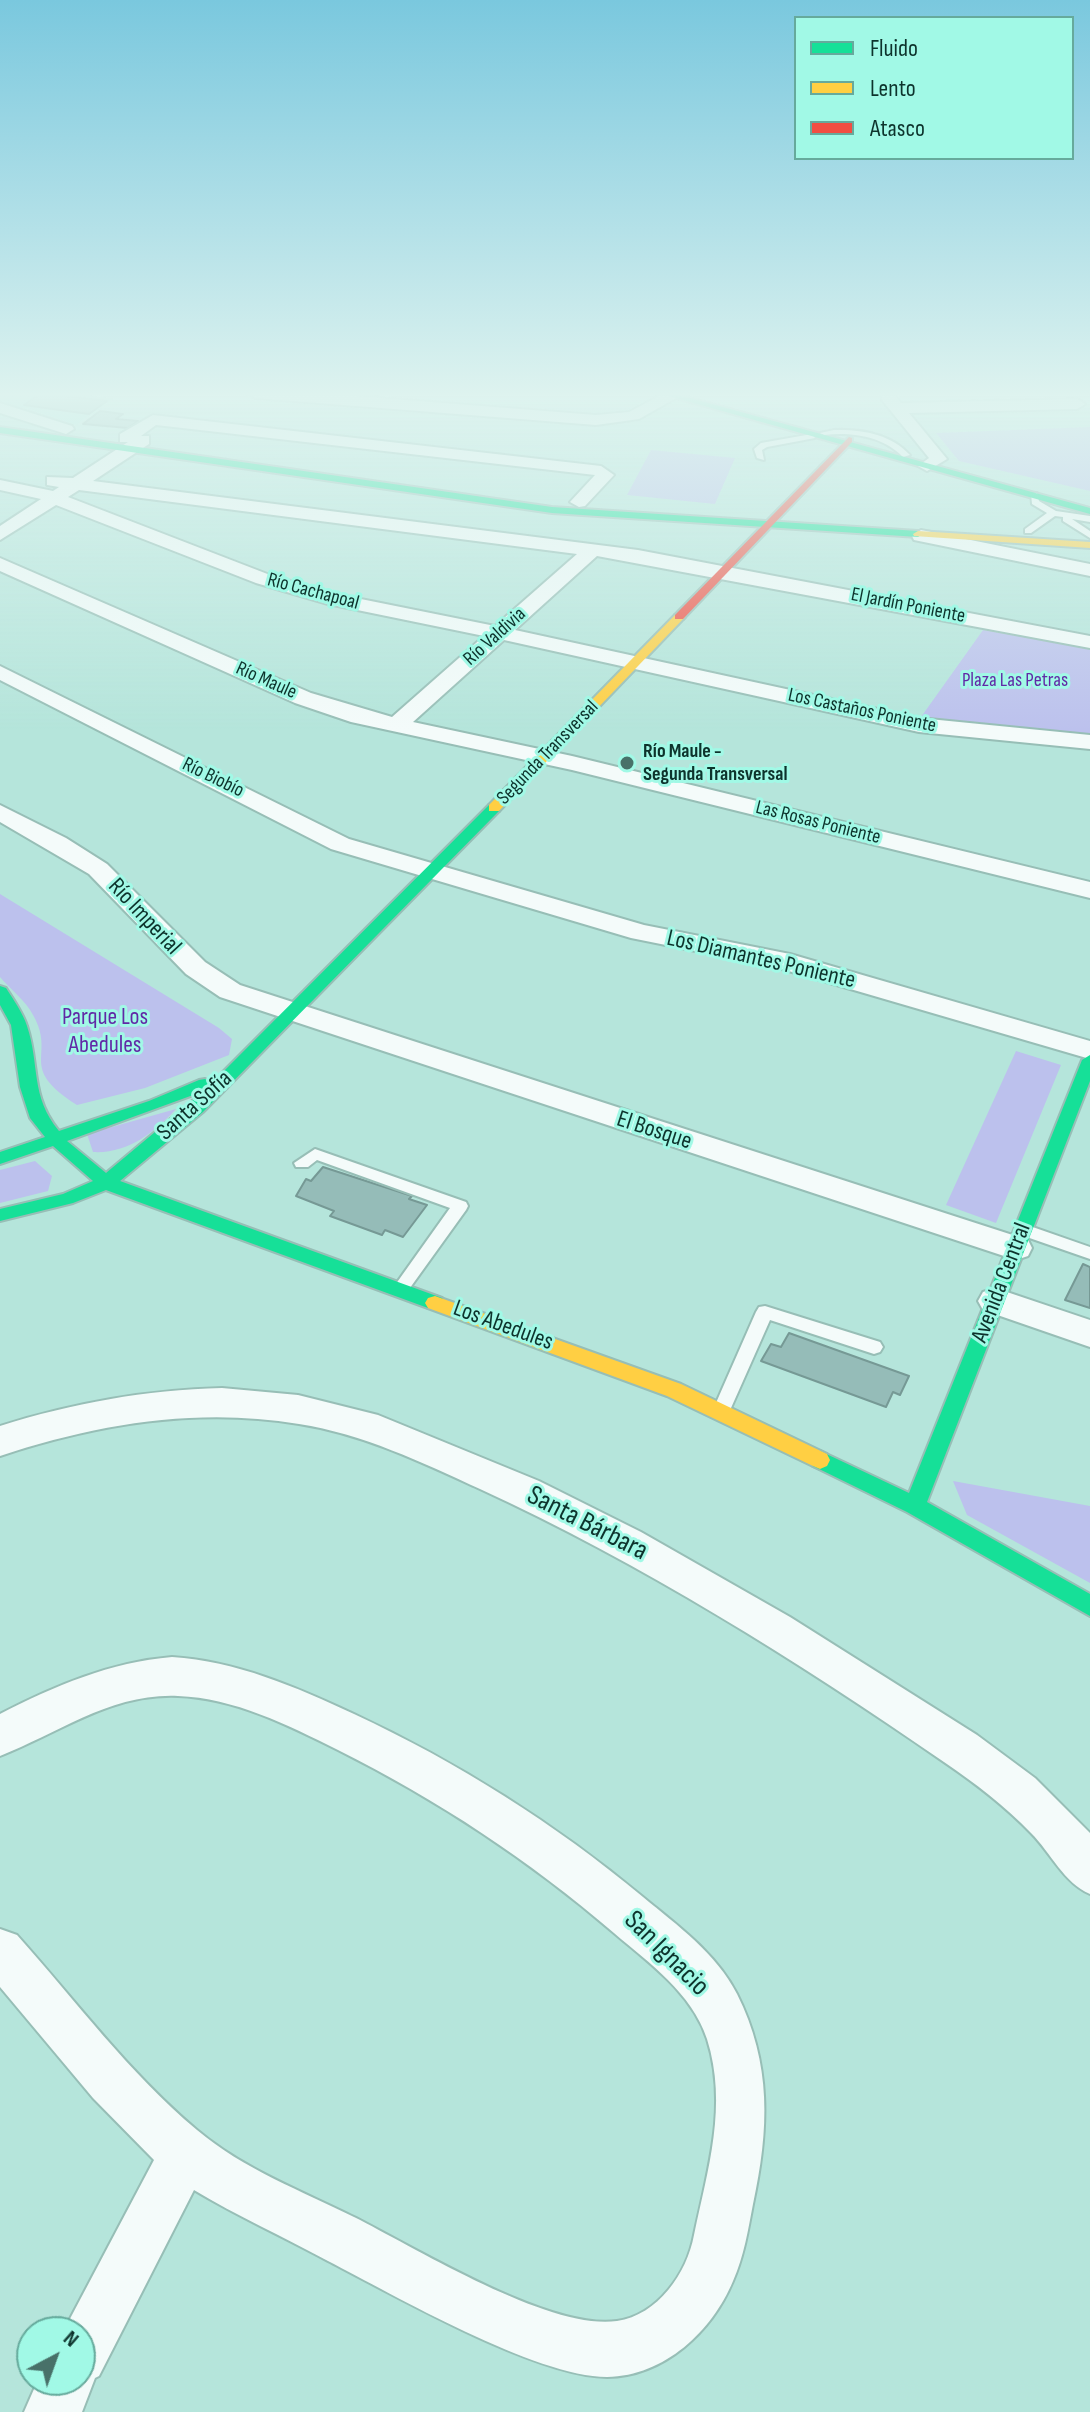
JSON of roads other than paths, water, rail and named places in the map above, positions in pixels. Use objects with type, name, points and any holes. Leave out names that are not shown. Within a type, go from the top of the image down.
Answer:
[{"type":"street","points":[[0,534],[31,506]]},
{"type":"street","name":"Río Cachapoal","points":[[86,506],[292,589],[637,661]]},
{"type":"street","name":"El Jardín Poniente","points":[[244,506],[725,570],[1090,642]]},
{"type":"street","points":[[524,506],[552,510],[1090,535]]},
{"type":"street","points":[[620,506],[902,532],[1090,545]]},
{"type":"street","name":"Segunda Transversal","points":[[242,1063],[545,757],[786,506]]},
{"type":"street","points":[[902,532],[1090,570]]},
{"type":"street","name":"Río Valdivia","points":[[396,725],[593,550]]},
{"type":"street","name":"Río Maule","points":[[0,564],[303,698],[351,715],[545,757]]},
{"type":"street","name":"Los Castaños Poniente","points":[[637,661],[934,727],[1090,742]]},
{"type":"street","name":"Río Biobío","points":[[0,672],[249,795],[340,844],[430,872]]},
{"type":"street","name":"Las Rosas Poniente","points":[[545,757],[1090,890]]},
{"type":"street","name":"Río Imperial","points":[[0,812],[78,855],[112,880],[177,953],[209,981],[291,1013]]},
{"type":"street","name":"Los Diamantes Poniente","points":[[430,872],[640,932],[780,960],[1090,1050]]},
{"type":"street","name":"Los Abedules","points":[[0,991],[19,1017],[25,1035],[27,1063],[38,1117],[52,1136],[106,1183],[674,1390],[915,1506],[1090,1606]]},
{"type":"street","name":"El Bosque","points":[[291,1013],[1020,1239]]},
{"type":"street","name":"Avenida Central","points":[[915,1506],[1020,1239],[1080,1116],[1090,1060]]},
{"type":"street","points":[[8,1088],[27,1063]]},
{"type":"street","name":"Santa Sofía","points":[[0,1158],[52,1136],[151,1107],[188,1092],[242,1063]]},
{"type":"street","name":"Santa Sofía","points":[[0,1215],[67,1199],[106,1183],[197,1108],[242,1063]]},
{"type":"street","points":[[995,1301],[1090,1334]]},
{"type":"street","name":"Santa Bárbara","points":[[0,1441],[113,1411],[215,1402],[300,1409],[381,1430],[525,1491],[681,1571],[762,1618],[930,1729],[1018,1793],[1067,1840],[1090,1871]]},
{"type":"street","name":"San Ignacio","points":[[0,1736],[81,1696],[141,1681],[198,1678],[250,1694],[353,1735],[454,1788],[503,1819],[601,1891],[699,1979],[731,2040],[740,2074],[743,2110],[741,2146],[708,2278],[692,2305],[670,2325],[646,2341],[618,2348],[589,2349],[561,2341],[486,2309],[257,2196],[185,2154],[149,2120],[0,1952]]},
{"type":"street","points":[[96,2326],[185,2154]]},
{"type":"lane","points":[[1039,506],[1090,535]]},
{"type":"lane","points":[[1028,531],[1057,514],[1090,519]]},
{"type":"lane","points":[[302,1163],[315,1154],[460,1206],[401,1288]]},
{"type":"lane","points":[[1020,1239],[1090,1253]]},
{"type":"lane","points":[[721,1412],[765,1312],[874,1347]]},
{"type":"place","name":"Río Maule - Segunda Transversal","points":[[627,763]]},
{"type":"park label","name":"Plaza Las Petras","points":[[1015,681]]},
{"type":"park label","name":"Parque Los Abedules","points":[[105,1032]]}]
